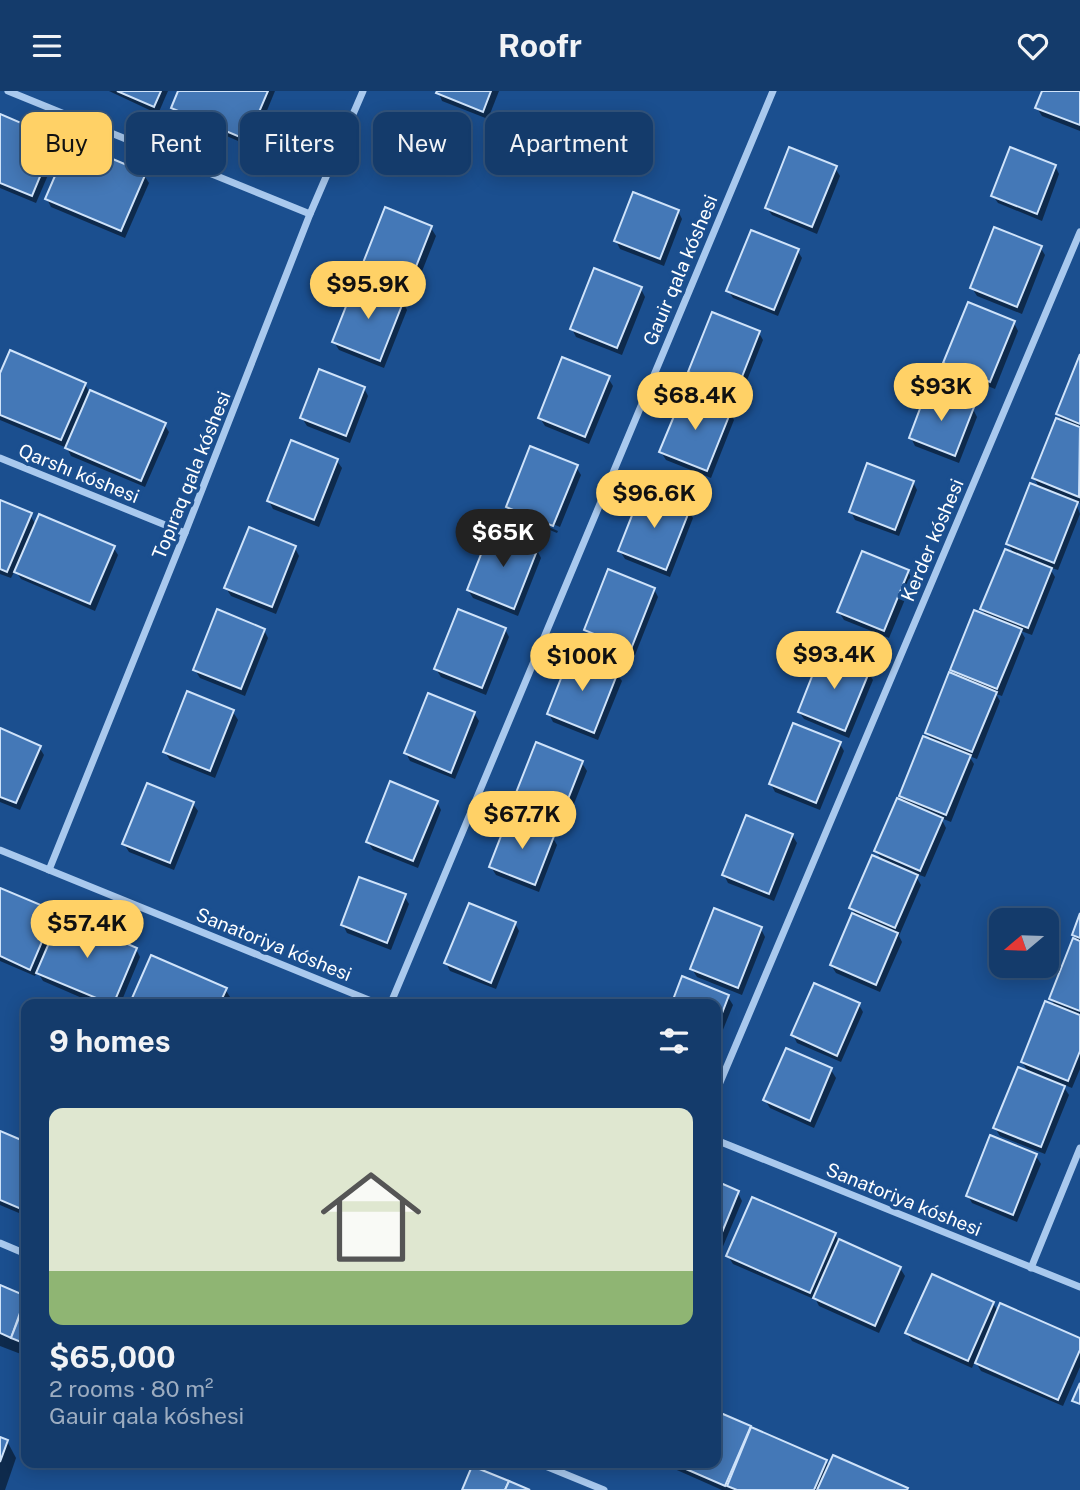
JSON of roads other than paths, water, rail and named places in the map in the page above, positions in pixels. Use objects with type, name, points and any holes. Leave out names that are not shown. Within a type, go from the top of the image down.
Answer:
[{"type":"street","points":[[8,91],[310,214]]},
{"type":"street","name":"Topıraq qala kóshesi","points":[[49,870],[310,214],[363,91]]},
{"type":"street","name":"Gauir qala kóshesi","points":[[393,999],[773,91]]},
{"type":"street","name":"Kerder kóshesi","points":[[721,1081],[1080,232]]},
{"type":"street","name":"Qarshı kóshesi","points":[[0,458],[185,533]]},
{"type":"street","name":"Sanatoriya kóshesi","points":[[0,851],[366,999]]},
{"type":"street","name":"Sanatoriya kóshesi","points":[[721,1142],[1080,1287]]},
{"type":"street","points":[[1031,1268],[1080,1148]]},
{"type":"street","points":[[0,1243],[21,1252]]},
{"type":"street","points":[[550,1468],[604,1490]]}]
